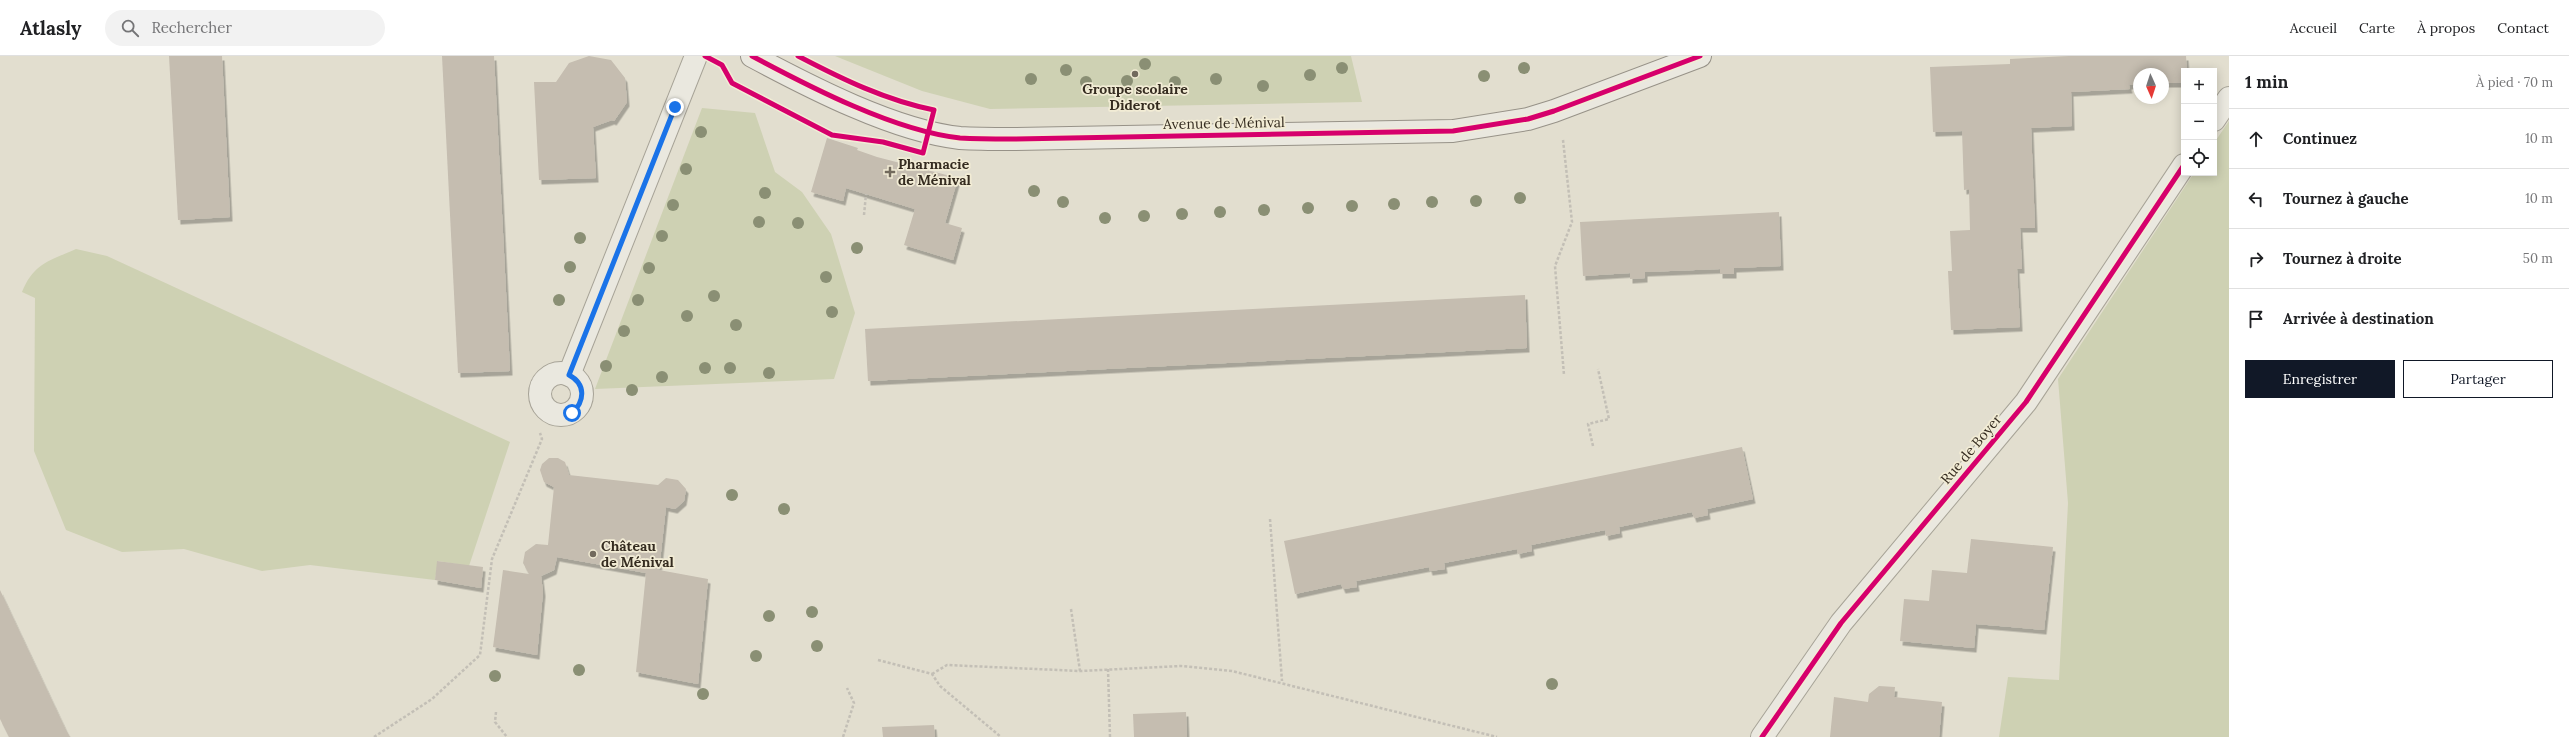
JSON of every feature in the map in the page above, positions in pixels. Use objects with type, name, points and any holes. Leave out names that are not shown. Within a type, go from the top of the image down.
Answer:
[{"type":"street","points":[[569,375],[696,56]]},
{"type":"street","name":"Avenue de Ménival","points":[[752,56],[822,92],[880,116],[929,131],[959,138],[1012,139],[1454,131],[1528,119],[1554,111],[1700,56]]},
{"type":"street","points":[[2217,116],[2229,98]]},
{"type":"street","name":"Rue de Boyer","points":[[1762,737],[1841,623],[2026,402],[2181,170]]},
{"type":"path","points":[[1564,149],[1572,222],[1555,266],[1564,375]]},
{"type":"path","points":[[864,216],[866,194]]},
{"type":"path","points":[[1592,446],[1588,424],[1609,419],[1598,369]]},
{"type":"path","points":[[374,737],[432,699],[480,655],[492,559],[542,439],[540,433]]},
{"type":"path","points":[[1270,519],[1282,681]]},
{"type":"path","points":[[1071,609],[1080,671]]},
{"type":"path","points":[[878,660],[932,674],[940,686],[1001,737]]},
{"type":"path","points":[[932,674],[947,665],[1080,671],[1108,668],[1181,666],[1232,671],[1282,681],[1498,737]]},
{"type":"path","points":[[1108,668],[1110,737]]},
{"type":"path","points":[[843,737],[854,703],[847,688]]},
{"type":"path","points":[[496,712],[495,722],[507,737]]},
{"type":"green space","name":"Groupe scolaire Diderot","points":[[835,56],[1351,56],[1362,102],[990,109],[922,91]]},
{"type":"green space","points":[[702,108],[755,113],[775,172],[802,192],[831,234],[855,313],[834,379],[595,389]]},
{"type":"green space","points":[[2229,121],[2229,737],[1999,737],[2008,677],[2059,680],[2068,503],[2058,379],[2192,176],[2217,176],[2217,139]]},
{"type":"green space","points":[[76,249],[107,256],[510,442],[469,566],[438,561],[435,580],[310,565],[262,571],[184,549],[122,552],[66,530],[34,451],[35,298],[22,292],[32,275],[43,264]]},
{"type":"building","points":[[169,56],[222,56],[230,217],[178,220]]},
{"type":"building","points":[[442,56],[494,56],[510,371],[458,373]]},
{"type":"building","points":[[589,56],[611,60],[625,78],[627,102],[614,121],[612,120],[593,127],[596,178],[539,180],[534,82],[556,82],[569,63]]},
{"type":"building","points":[[2069,56],[2186,56],[2187,68],[2181,68],[2181,83],[2169,83],[2169,68],[2133,68],[2133,85],[2129,85],[2130,89],[2071,92],[2072,126],[2031,128],[2035,228],[2020,228],[2022,269],[2017,269],[2020,327],[1951,330],[1948,271],[1952,271],[1950,231],[1970,230],[1969,189],[1964,190],[1962,131],[1933,132],[1930,67],[2010,64],[2010,59]]},
{"type":"building","points":[[827,138],[858,148],[857,150],[877,157],[958,178],[945,223],[962,228],[953,260],[904,245],[915,209],[846,188],[843,201],[811,192]]},
{"type":"building","points":[[1779,212],[1781,266],[1734,268],[1734,274],[1720,274],[1720,269],[1645,272],[1645,278],[1630,279],[1630,273],[1583,276],[1580,222]]},
{"type":"building","points":[[1525,295],[1527,348],[868,381],[865,329]]},
{"type":"building","points":[[1742,447],[1753,499],[1707,509],[1708,515],[1694,518],[1692,512],[1619,527],[1620,533],[1606,536],[1605,530],[1531,545],[1532,551],[1518,554],[1517,549],[1444,563],[1445,569],[1430,571],[1429,567],[1356,581],[1357,587],[1343,589],[1341,584],[1295,594],[1284,541]]},
{"type":"building","name":"Château de Ménival","points":[[549,458],[558,458],[565,462],[569,475],[658,485],[666,478],[678,480],[686,489],[684,501],[675,509],[666,507],[659,570],[708,579],[698,684],[636,672],[646,573],[557,557],[554,570],[541,576],[543,592],[537,655],[493,647],[503,570],[529,574],[523,563],[525,552],[536,544],[548,545],[554,487],[544,482],[540,470],[542,464]]},
{"type":"building","points":[[1971,539],[2053,547],[2044,630],[1976,624],[1974,648],[1900,641],[1904,599],[1929,601],[1932,570],[1967,573]]},
{"type":"building","points":[[437,561],[483,567],[481,588],[435,580]]},
{"type":"building","points":[[0,590],[70,737],[9,737],[0,719]]},
{"type":"building","points":[[1879,686],[1895,687],[1894,697],[1942,702],[1939,737],[1830,737],[1834,697],[1868,702],[1869,694]]},
{"type":"building","points":[[1186,712],[1187,737],[1134,737],[1133,714]]},
{"type":"building","points":[[934,725],[935,737],[883,737],[882,727]]},
{"type":"cycle path","points":[[705,56],[722,65],[732,83],[832,135],[883,142],[923,153],[934,110],[881,95],[831,73],[798,56]]},
{"type":"cycle path","points":[[752,56],[826,94],[908,127],[935,134],[979,139],[1453,131],[1528,119],[1554,111],[1700,56]]},
{"type":"cycle path","points":[[1762,737],[1841,623],[2026,402],[2181,170]]},
{"type":"place","name":"Groupe scolaire Diderot","points":[[1135,74]]},
{"type":"place","name":"Pharmacie de Ménival","points":[[890,172]]},
{"type":"place","name":"Château de Ménival","points":[[593,554]]},
{"type":"route","points":[[572,413],[578,407],[582,394],[578,381],[569,375],[675,107]]}]
